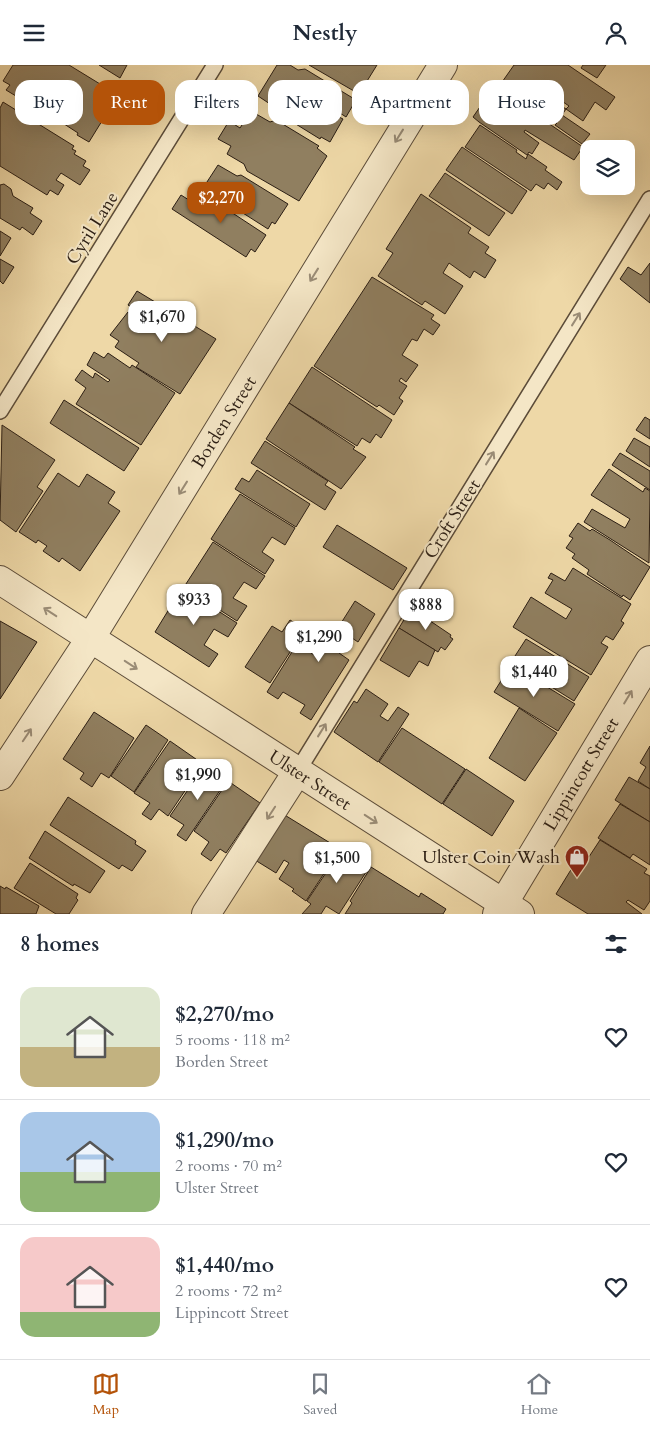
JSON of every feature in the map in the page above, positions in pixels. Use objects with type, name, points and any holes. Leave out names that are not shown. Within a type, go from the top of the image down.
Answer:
[{"type":"street","name":"Borden Street","points":[[2,769],[90,639],[443,65]]},
{"type":"street","name":"Ulster Street","points":[[0,580],[297,772],[507,911]]},
{"type":"street","name":"Lippincott Street","points":[[507,911],[650,660]]},
{"type":"street","name":"Croft Street","points":[[206,914],[297,772]]},
{"type":"lane","name":"Cyril Lane","points":[[0,411],[215,65]]},
{"type":"lane","name":"Croft Street","points":[[297,772],[650,199]]},
{"type":"building","points":[[13,65],[69,65],[94,80],[93,125],[99,125],[89,142],[66,125],[83,125],[83,80],[15,80],[15,95],[6,90],[10,85],[3,81]]},
{"type":"building","points":[[99,65],[127,65],[120,78]]},
{"type":"building","points":[[277,65],[290,65],[298,70],[305,69],[323,80],[268,80],[268,103],[258,96]]},
{"type":"building","points":[[309,65],[377,65],[368,80],[352,80],[352,90],[342,84],[342,80],[335,80]]},
{"type":"building","points":[[514,65],[568,65],[615,97],[606,110],[595,102],[583,121],[566,109],[569,106],[564,103],[564,80],[504,80]]},
{"type":"building","points":[[583,65],[606,65],[597,78],[581,68]]},
{"type":"building","points":[[342,91],[352,98],[352,107],[346,117],[342,114]]},
{"type":"building","points":[[3,102],[15,109],[15,125],[40,125],[74,146],[72,149],[76,151],[74,154],[86,161],[83,166],[90,170],[80,185],[61,173],[56,180],[64,185],[58,195],[50,190],[47,195],[0,166],[0,108]]},
{"type":"building","points":[[479,108],[479,122],[473,117]]},
{"type":"building","points":[[258,115],[268,121],[268,125],[284,125],[319,146],[317,148],[327,156],[299,201],[247,171],[244,164],[227,154],[231,146],[218,139],[227,125],[235,125],[240,128],[242,125],[258,125]]},
{"type":"building","points":[[564,116],[590,134],[585,140],[580,140],[580,143],[555,125],[564,125]]},
{"type":"building","points":[[297,125],[340,125],[330,142],[321,137],[320,139]]},
{"type":"building","points":[[480,125],[517,150],[516,152],[526,159],[528,154],[547,167],[545,170],[562,182],[557,190],[548,183],[544,189],[536,184],[531,191],[465,147]]},
{"type":"building","points":[[483,125],[551,125],[580,145],[580,151],[574,160],[525,130],[524,132],[539,143],[532,154],[529,152],[527,155]]},
{"type":"building","points":[[462,147],[527,191],[512,214],[446,170]]},
{"type":"building","points":[[218,165],[237,176],[241,175],[288,204],[275,224],[272,222],[268,229],[235,208],[237,205],[205,185]]},
{"type":"building","points":[[445,173],[505,213],[489,236],[429,196]]},
{"type":"building","points":[[4,184],[11,189],[13,196],[33,208],[30,213],[42,221],[33,235],[22,227],[20,230],[0,218],[0,185]]},
{"type":"building","points":[[421,194],[471,228],[468,233],[489,247],[485,253],[496,260],[485,278],[474,271],[470,278],[449,263],[443,273],[463,286],[445,314],[425,301],[422,305],[378,276],[393,253],[386,249]]},
{"type":"building","points":[[181,195],[192,202],[196,195],[213,206],[222,204],[266,235],[255,252],[251,249],[246,257],[172,209]]},
{"type":"building","points":[[0,231],[11,238],[0,256]]},
{"type":"building","points":[[0,259],[14,267],[3,284],[0,281]]},
{"type":"building","points":[[650,263],[650,303],[620,279],[628,267],[641,275]]},
{"type":"building","points":[[372,277],[434,315],[431,319],[440,325],[433,335],[424,329],[417,341],[412,339],[402,355],[418,365],[406,382],[401,378],[399,381],[407,386],[399,398],[403,401],[394,415],[379,405],[377,407],[314,366]]},
{"type":"building","points":[[137,291],[216,339],[180,394],[136,367],[139,363],[115,347],[119,341],[110,335],[128,312],[158,332],[161,327],[128,305]]},
{"type":"building","points":[[94,352],[104,358],[108,353],[130,368],[132,365],[175,393],[141,445],[76,404],[86,388],[75,380],[82,370],[93,378],[95,373],[108,382],[110,380],[87,365]]},
{"type":"building","points":[[312,367],[392,420],[381,438],[376,434],[370,443],[362,438],[357,446],[289,403]]},
{"type":"building","points":[[64,400],[139,448],[124,471],[50,423]]},
{"type":"building","points":[[289,403],[355,447],[353,449],[366,457],[341,489],[266,439]]},
{"type":"building","points":[[645,417],[650,420],[650,439],[636,430]]},
{"type":"building","points":[[2,425],[55,460],[37,487],[43,491],[16,532],[0,520]]},
{"type":"building","points":[[634,438],[650,447],[650,467],[626,451]]},
{"type":"building","points":[[265,441],[328,481],[325,485],[336,492],[325,510],[251,463]]},
{"type":"building","points":[[620,453],[650,471],[650,490],[612,465]]},
{"type":"building","points":[[609,469],[643,492],[645,488],[650,491],[649,563],[584,522],[592,509],[625,528],[630,519],[591,495]]},
{"type":"building","points":[[257,470],[310,504],[296,527],[235,489],[242,478],[249,482]]},
{"type":"building","points":[[58,473],[79,487],[87,474],[115,492],[108,503],[120,511],[80,571],[62,558],[59,562],[43,551],[47,546],[38,540],[36,543],[19,532]]},
{"type":"building","points":[[240,494],[295,528],[285,545],[272,537],[262,552],[274,560],[265,574],[211,539]]},
{"type":"building","points":[[578,523],[610,540],[650,567],[630,600],[623,595],[622,597],[587,574],[589,570],[572,558],[575,554],[566,548],[573,538],[569,536]]},
{"type":"building","points":[[337,525],[407,568],[393,590],[323,547]]},
{"type":"building","points":[[213,542],[265,576],[256,589],[244,582],[233,598],[247,606],[237,621],[184,587]]},
{"type":"building","points":[[573,568],[631,604],[621,621],[624,623],[613,640],[606,636],[601,643],[608,647],[591,675],[513,627],[531,597],[566,619],[572,609],[545,593],[553,580],[548,578],[551,573],[565,581]]},
{"type":"building","points":[[182,588],[237,623],[228,637],[214,629],[204,645],[218,654],[209,667],[155,632]]},
{"type":"building","points":[[355,601],[375,614],[358,642],[349,636],[339,653],[349,660],[311,720],[300,713],[305,705],[283,692],[278,699],[267,692],[305,631],[319,640],[311,653],[319,658]]},
{"type":"building","points":[[411,608],[451,635],[450,637],[453,639],[445,650],[441,647],[438,652],[399,628]]},
{"type":"building","points":[[290,620],[305,629],[270,683],[245,667],[272,626],[282,632]]},
{"type":"building","points":[[0,621],[37,642],[0,699]]},
{"type":"building","points":[[399,628],[435,650],[428,666],[419,661],[409,677],[380,660]]},
{"type":"building","points":[[526,639],[589,677],[574,701],[534,676],[537,670],[515,656]]},
{"type":"building","points":[[511,665],[575,704],[558,731],[494,692]]},
{"type":"building","points":[[366,689],[388,704],[380,716],[388,721],[398,707],[409,714],[378,762],[334,732],[354,701],[357,703]]},
{"type":"building","points":[[519,708],[557,733],[525,781],[489,758]]},
{"type":"building","points":[[94,712],[134,738],[109,778],[101,773],[92,787],[80,779],[84,773],[63,759]]},
{"type":"building","points":[[146,725],[168,740],[134,792],[111,776]]},
{"type":"building","points":[[402,728],[465,769],[442,804],[379,762]]},
{"type":"building","points":[[170,741],[203,764],[168,816],[159,809],[151,820],[142,814],[150,803],[134,793]]},
{"type":"building","points":[[650,746],[650,789],[638,781],[646,767],[640,763]]},
{"type":"building","points":[[205,765],[227,780],[186,841],[177,835],[184,825],[170,816]]},
{"type":"building","points":[[466,769],[514,801],[492,836],[443,804]]},
{"type":"building","points":[[629,777],[650,789],[650,822],[615,800]]},
{"type":"building","points":[[228,781],[260,803],[226,853],[220,849],[211,861],[201,854],[209,842],[194,831]]},
{"type":"building","points":[[68,797],[136,841],[135,844],[146,851],[132,871],[122,865],[119,869],[50,825]]},
{"type":"building","points":[[620,804],[650,822],[650,865],[633,854],[630,858],[598,838]]},
{"type":"building","points":[[283,814],[340,849],[306,901],[292,891],[294,889],[279,879],[289,863],[284,860],[276,873],[255,860]]},
{"type":"building","points":[[45,831],[105,871],[90,893],[74,884],[73,886],[29,858]]},
{"type":"building","points":[[600,840],[647,869],[644,873],[650,876],[650,901],[644,910],[628,900],[626,902],[642,914],[588,914],[556,894],[572,868],[579,872]]},
{"type":"building","points":[[342,849],[370,866],[339,914],[326,906],[321,914],[302,914],[311,904],[307,901]]},
{"type":"building","points":[[30,863],[78,894],[76,898],[78,900],[69,914],[56,914],[14,888]]},
{"type":"building","points":[[371,867],[419,897],[421,893],[446,909],[443,914],[345,914],[352,903],[350,901]]},
{"type":"building","points":[[0,886],[5,889],[6,887],[39,906],[36,914],[0,914]]},
{"type":"place","name":"Ulster Coin Wash","points":[[577,878]]}]
